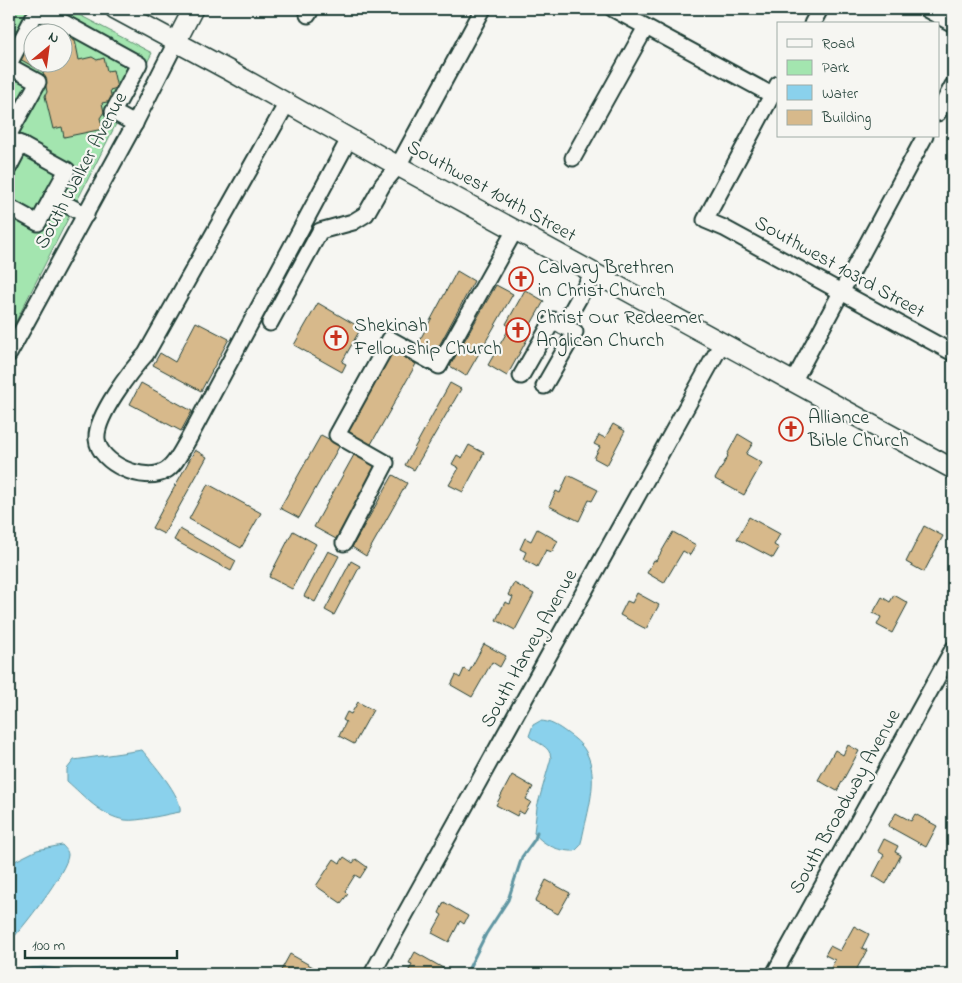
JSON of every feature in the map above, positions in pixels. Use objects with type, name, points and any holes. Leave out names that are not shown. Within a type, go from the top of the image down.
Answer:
[{"type":"main road","name":"Southwest 104th Street","points":[[115,9],[953,469]]},
{"type":"main road","name":"South Walker Avenue","points":[[176,42],[193,9]]},
{"type":"street","points":[[270,324],[320,231],[353,222],[366,214],[384,184],[398,166],[483,9]]},
{"type":"street","points":[[613,9],[646,27],[775,89]]},
{"type":"street","points":[[813,22],[820,9]]},
{"type":"street","points":[[926,9],[953,24]]},
{"type":"street","points":[[9,167],[13,139],[38,82],[9,65],[33,18],[37,14],[52,12],[139,64],[113,112],[135,124]]},
{"type":"street","points":[[573,158],[646,27]]},
{"type":"street","name":"South Walker Avenue","points":[[9,354],[135,124],[176,42]]},
{"type":"street","points":[[940,109],[953,85]]},
{"type":"street","name":"Southwest 103rd Street","points":[[775,89],[705,220],[724,228],[953,353]]},
{"type":"street","points":[[287,104],[146,354],[130,372],[100,423],[97,440],[102,452],[110,461],[126,470],[148,476],[165,471],[173,463],[188,440],[349,139]]},
{"type":"street","points":[[793,382],[924,138]]},
{"type":"street","points":[[9,207],[38,223],[67,170],[13,139]]},
{"type":"street","points":[[52,197],[86,214]]},
{"type":"street","points":[[344,543],[386,463],[337,435],[390,339],[407,342],[439,366],[515,230]]},
{"type":"street","points":[[564,326],[593,272]]},
{"type":"street","points":[[521,376],[552,320],[575,332],[544,386]]},
{"type":"street","name":"South Harvey Avenue","points":[[372,974],[722,343]]},
{"type":"street","name":"South Broadway Avenue","points":[[774,974],[953,649]]},
{"type":"green space","points":[[9,9],[68,9],[152,53],[9,335]]},
{"type":"water","points":[[540,721],[554,725],[575,739],[584,749],[590,762],[592,773],[591,796],[580,846],[575,851],[552,847],[534,833],[537,807],[551,758],[546,747],[529,736],[533,725]]},
{"type":"water","points":[[142,750],[172,789],[180,805],[180,812],[137,820],[116,818],[93,805],[67,781],[67,769],[74,760]]},
{"type":"water","points":[[62,845],[68,855],[66,863],[33,914],[9,942],[9,864],[37,850]]},
{"type":"water","points":[[44,967],[72,971],[79,974],[15,974],[30,968]]},
{"type":"building","points":[[72,38],[75,40],[79,60],[92,57],[97,60],[104,58],[107,71],[113,70],[117,88],[110,90],[112,101],[102,103],[104,112],[100,118],[103,129],[64,137],[62,127],[53,129],[45,96],[47,92],[43,72],[72,72]]},
{"type":"building","points":[[22,50],[22,60],[18,58]]},
{"type":"building","points":[[457,271],[474,281],[433,357],[416,347]]},
{"type":"building","points":[[496,285],[513,294],[466,376],[450,366]]},
{"type":"building","name":"Christ Our Redeemer Anglican Church","points":[[525,290],[544,301],[526,333],[529,336],[507,376],[488,365],[510,327],[506,324]]},
{"type":"building","points":[[318,303],[361,328],[342,362],[346,364],[342,372],[294,345]]},
{"type":"building","points":[[196,322],[229,339],[201,391],[153,365],[160,353],[175,362]]},
{"type":"building","points":[[393,351],[416,364],[370,446],[347,433]]},
{"type":"building","points":[[141,383],[192,411],[181,431],[130,404]]},
{"type":"building","points":[[450,383],[461,389],[414,470],[405,465]]},
{"type":"building","points":[[613,424],[625,431],[607,465],[594,458],[600,447],[594,444],[599,435],[605,438]]},
{"type":"building","points":[[738,434],[753,443],[746,454],[762,463],[744,495],[715,479]]},
{"type":"building","points":[[321,435],[340,445],[299,518],[280,508]]},
{"type":"building","points":[[469,445],[484,453],[463,492],[449,485],[459,468],[452,464],[457,455],[462,458]]},
{"type":"building","points":[[195,450],[207,457],[164,534],[152,528]]},
{"type":"building","points":[[355,453],[377,465],[336,539],[314,527]]},
{"type":"building","points":[[393,475],[407,483],[366,556],[352,547]]},
{"type":"building","points":[[568,475],[598,490],[592,501],[589,500],[579,521],[549,506],[556,491],[560,493]]},
{"type":"building","points":[[208,484],[261,513],[241,548],[189,519]]},
{"type":"building","points":[[749,517],[780,534],[774,545],[779,548],[773,558],[737,539]]},
{"type":"building","points":[[924,526],[943,536],[924,572],[906,562]]},
{"type":"building","points":[[180,529],[236,561],[231,571],[174,540]]},
{"type":"building","points":[[537,529],[558,541],[552,552],[546,550],[537,567],[523,559],[526,552],[520,549],[525,538],[531,541]]},
{"type":"building","points":[[293,531],[316,544],[292,589],[269,577]]},
{"type":"building","points":[[673,532],[696,545],[690,555],[683,551],[664,583],[647,573]]},
{"type":"building","points":[[328,551],[339,556],[315,602],[304,596]]},
{"type":"building","points":[[351,561],[360,566],[334,615],[325,610]]},
{"type":"building","points":[[514,583],[534,594],[515,630],[496,620],[505,602],[510,604],[513,597],[508,595]]},
{"type":"building","points":[[637,593],[659,605],[646,629],[620,615],[627,601],[632,603]]},
{"type":"building","points":[[894,595],[908,603],[892,633],[877,625],[881,617],[873,613],[882,597],[890,602]]},
{"type":"building","points":[[484,644],[506,656],[500,667],[492,662],[472,697],[451,685],[456,675],[460,678],[464,669],[469,672]]},
{"type":"building","points":[[358,702],[373,710],[354,744],[339,736],[346,722],[343,720],[347,712],[351,714]]},
{"type":"building","points":[[848,745],[859,751],[837,791],[818,780],[835,750],[843,755]]},
{"type":"building","points":[[512,775],[533,787],[526,799],[531,802],[524,814],[519,811],[517,816],[496,805]]},
{"type":"building","points":[[896,813],[911,821],[915,814],[937,826],[926,847],[888,826]]},
{"type":"building","points":[[884,839],[898,846],[895,852],[901,855],[886,884],[873,876],[884,855],[878,851]]},
{"type":"building","points":[[344,857],[353,863],[356,859],[367,867],[360,878],[355,875],[345,891],[348,894],[341,903],[316,886],[334,859],[340,863]]},
{"type":"building","points":[[546,880],[570,893],[558,914],[535,902]]},
{"type":"building","points":[[444,902],[468,916],[464,924],[460,921],[449,942],[432,933],[442,915],[439,913]]},
{"type":"building","points":[[854,926],[869,934],[862,948],[867,950],[854,974],[828,974],[835,960],[825,955],[830,946],[840,951]]},
{"type":"building","points":[[415,952],[443,968],[439,974],[407,974],[412,964],[409,963]]},
{"type":"building","points":[[290,954],[313,967],[308,974],[279,974]]},
{"type":"waterway","points":[[466,974],[486,934],[508,900],[522,857],[535,839],[537,832]]},
{"type":"place","name":"Calvary Brethren in Christ Church","points":[[521,279]]},
{"type":"place","name":"Christ Our Redeemer Anglican Church","points":[[518,330]]},
{"type":"place","name":"Shekinah Fellowship Church","points":[[336,338]]},
{"type":"place","name":"Alliance Bible Church","points":[[791,429]]}]
